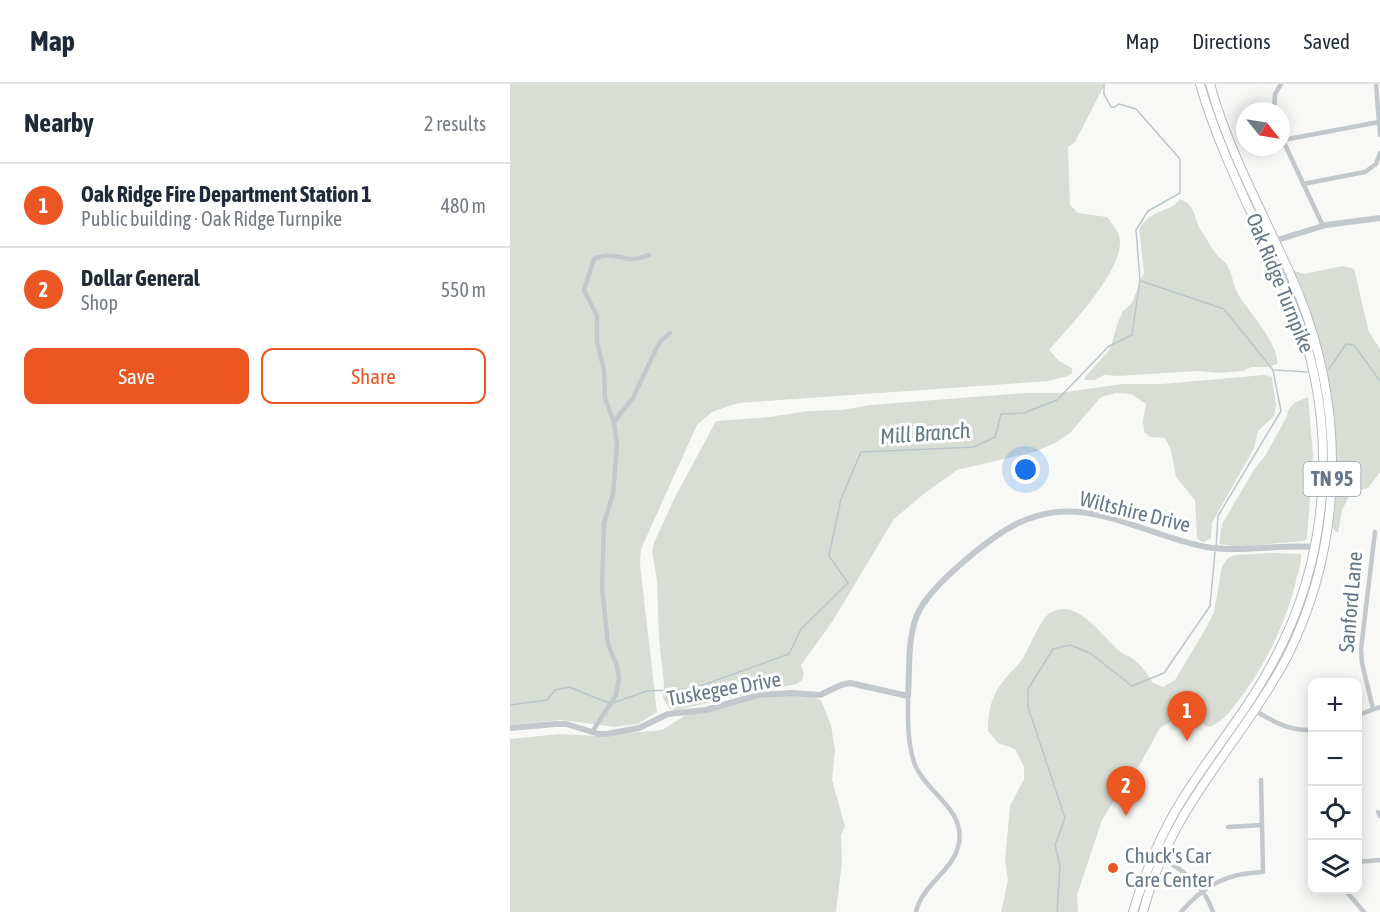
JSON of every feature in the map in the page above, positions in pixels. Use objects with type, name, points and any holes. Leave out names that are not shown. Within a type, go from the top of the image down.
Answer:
[{"type":"highway","name":"Oak Ridge Turnpike","points":[[1200,84],[1213,127],[1270,243]]},
{"type":"highway","name":"Oak Ridge Turnpike","points":[[1133,912],[1181,801],[1218,756],[1251,708],[1291,624],[1319,548],[1328,454],[1306,342],[1270,243],[1222,124],[1210,84]]},
{"type":"highway","name":"Oak Ridge Turnpike","points":[[1143,912],[1157,857]]},
{"type":"street","points":[[1275,102],[1275,94],[1281,84]]},
{"type":"street","points":[[1376,84],[1380,135]]},
{"type":"street","points":[[1290,137],[1379,122]]},
{"type":"street","points":[[1303,184],[1365,172],[1376,164],[1380,153]]},
{"type":"street","points":[[1290,156],[1323,226]]},
{"type":"street","points":[[1270,243],[1323,226],[1380,218]]},
{"type":"street","points":[[592,732],[615,695],[619,673],[608,644],[602,588],[604,523],[613,494],[617,445],[614,422],[605,398],[604,370],[597,342],[597,316],[584,290],[594,259],[613,255],[630,260],[649,255]]},
{"type":"street","points":[[614,422],[629,405],[657,347],[670,333]]},
{"type":"street","name":"Wiltshire Drive","points":[[916,912],[921,897],[955,855],[960,835],[952,812],[930,787],[915,764],[909,736],[908,696],[912,632],[916,617],[937,586],[953,571],[1019,523],[1047,513],[1096,514],[1220,549],[1319,548]]},
{"type":"street","name":"Sanford Lane","points":[[1373,709],[1360,649],[1375,532]]},
{"type":"street","name":"Tuskegee Drive","points":[[510,728],[566,724],[599,734],[632,730],[668,714],[706,710],[758,695],[792,693],[820,695],[850,683],[908,696]]},
{"type":"street","points":[[1362,714],[1380,707]]},
{"type":"street","points":[[1251,708],[1283,727],[1308,730]]},
{"type":"street","points":[[1181,912],[1203,891],[1236,874],[1263,872],[1260,780]]},
{"type":"street","points":[[1228,827],[1262,825]]},
{"type":"street","points":[[1157,857],[1185,872],[1203,891],[1213,912]]},
{"type":"street","points":[[1362,862],[1380,860]]},
{"type":"street","points":[[1348,894],[1364,912]]},
{"type":"shaded area","points":[[510,84],[1105,84],[1075,142],[1068,147],[1070,205],[1078,213],[1107,217],[1117,231],[1120,241],[1118,254],[1104,283],[1049,350],[1059,361],[1072,368],[1072,373],[1048,381],[738,403],[712,412],[697,425],[641,549],[640,564],[657,712],[638,724],[614,727],[561,720],[510,725]]},
{"type":"shaded area","points":[[1180,199],[1190,205],[1199,227],[1218,256],[1227,265],[1239,296],[1269,338],[1277,356],[1277,364],[1219,373],[1198,371],[1104,375],[1095,380],[1085,380],[1085,377],[1110,349],[1118,322],[1123,311],[1132,303],[1144,272],[1139,229],[1149,217],[1171,207]]},
{"type":"shaded area","points":[[1343,266],[1354,269],[1369,332],[1380,349],[1380,472],[1368,488],[1356,491],[1349,496],[1342,510],[1338,533],[1332,528],[1337,460],[1331,396],[1316,334],[1292,270],[1304,274]]},
{"type":"shaded area","points":[[1264,375],[1272,377],[1276,405],[1274,416],[1258,431],[1254,448],[1212,523],[1211,538],[1203,543],[1197,538],[1195,500],[1176,477],[1171,450],[1165,438],[1150,437],[1144,432],[1146,404],[1131,394],[1116,393],[1101,397],[1070,433],[1055,443],[1037,451],[957,470],[894,519],[832,622],[801,665],[804,674],[802,680],[797,684],[677,710],[670,709],[663,698],[657,580],[652,552],[674,499],[716,421],[770,417],[808,411],[842,410],[870,405],[1026,393],[1058,393],[1123,384],[1162,384]]},
{"type":"shaded area","points":[[1308,397],[1313,455],[1307,539],[1238,547],[1219,544],[1222,524],[1255,468],[1265,456],[1289,409],[1294,403]]},
{"type":"shaded area","points":[[1273,553],[1301,554],[1301,560],[1286,613],[1263,664],[1242,695],[1219,722],[1210,727],[1188,717],[1178,717],[1160,728],[1139,766],[1128,778],[1102,820],[1077,895],[1078,912],[1001,912],[1008,880],[1005,861],[1010,806],[1024,779],[1024,767],[1015,749],[998,743],[988,731],[989,714],[996,693],[1022,660],[1042,621],[1050,613],[1060,609],[1080,614],[1122,653],[1139,664],[1153,683],[1163,687],[1175,680],[1206,628],[1214,612],[1222,566],[1229,557]]},
{"type":"shaded area","points":[[785,695],[821,700],[831,725],[835,751],[832,780],[845,826],[841,835],[842,862],[836,912],[510,912],[510,739],[560,734],[596,736],[662,730],[689,713],[758,698]]},
{"type":"waterway","name":"Mill Branch","points":[[613,703],[647,691],[692,689],[789,654],[801,629],[848,583],[829,556],[841,499],[861,452],[974,447],[995,437],[1001,414],[1024,413],[1057,400],[1109,346],[1132,335],[1140,280],[1136,230],[1148,211],[1180,193],[1180,159],[1136,109],[1119,104],[1111,107],[1104,94],[1104,84]]},
{"type":"waterway","points":[[1141,281],[1224,309],[1273,370],[1281,411],[1218,516],[1216,547]]},
{"type":"waterway","points":[[1329,369],[1346,344],[1354,345],[1380,381]]},
{"type":"waterway","points":[[1275,370],[1307,372]]},
{"type":"waterway","points":[[1057,912],[1060,866],[1055,845],[1065,818],[1028,707],[1028,689],[1053,649],[1070,645],[1090,653],[1132,686],[1164,673],[1210,606],[1215,552]]},
{"type":"waterway","name":"Mill Branch","points":[[510,705],[547,700],[555,690],[569,687],[609,703]]},
{"type":"place","name":"Oak Ridge Fire Department Station 1","points":[[1187,741]]},
{"type":"place","name":"Dollar General","points":[[1126,816]]},
{"type":"place","name":"Chuck's Car Care Center","points":[[1113,868]]}]
